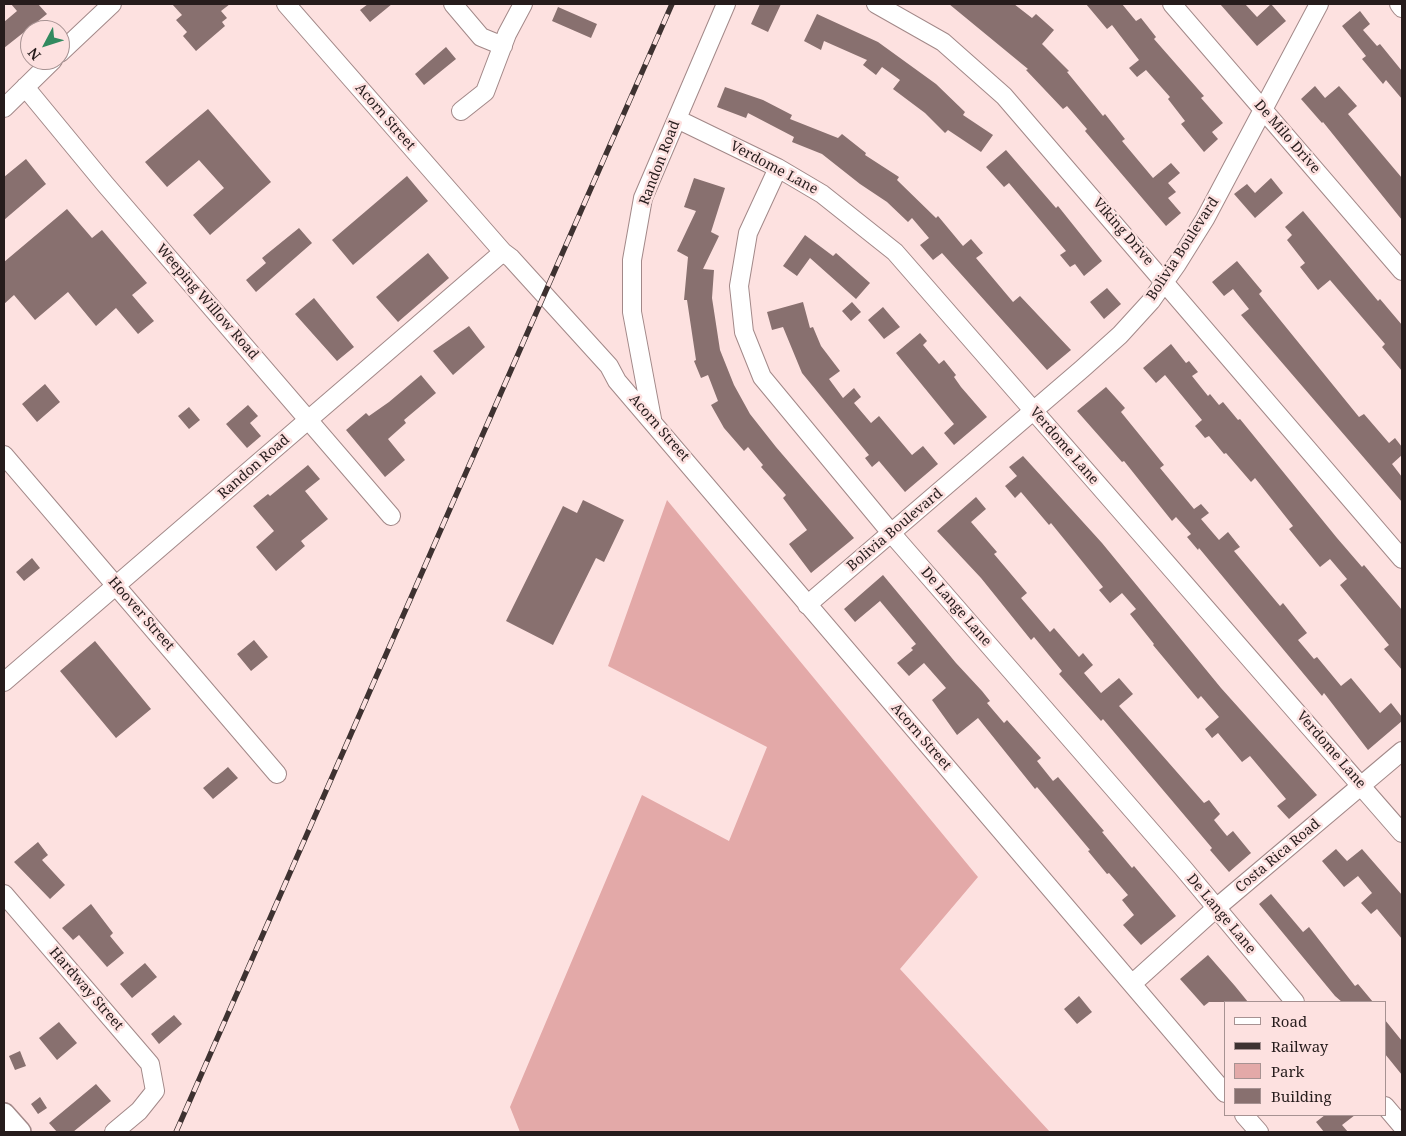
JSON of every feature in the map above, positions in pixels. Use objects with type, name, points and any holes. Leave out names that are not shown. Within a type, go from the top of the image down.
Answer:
[{"type":"main road","points":[[4,1114],[20,1132]]},
{"type":"street","points":[[70,44],[112,4]]},
{"type":"street","name":"Acorn Street","points":[[286,4],[503,252],[511,258],[609,366],[617,381],[807,605],[1224,1091]]},
{"type":"street","points":[[453,4],[481,37],[503,46]]},
{"type":"street","points":[[461,112],[485,92],[503,46],[523,4]]},
{"type":"street","name":"Randon Road","points":[[652,420],[632,312],[632,260],[643,198],[726,4]]},
{"type":"street","name":"Viking Drive","points":[[876,4],[943,42],[1004,96],[1165,280],[1402,559]]},
{"type":"street","name":"De Milo Drive","points":[[1172,4],[1402,271]]},
{"type":"street","name":"Bolivia Boulevard","points":[[807,605],[892,534],[1120,335],[1151,301],[1205,219],[1320,4]]},
{"type":"street","points":[[1399,4],[1402,8]]},
{"type":"street","points":[[4,108],[43,70]]},
{"type":"street","name":"Weeping Willow Road","points":[[25,87],[105,184],[391,516]]},
{"type":"street","name":"Verdome Lane","points":[[677,119],[778,168],[822,194],[895,252],[1402,833]]},
{"type":"street","name":"De Lange Lane","points":[[778,168],[748,234],[739,286],[744,332],[762,377],[892,534],[1183,868],[1215,909],[1295,1001]]},
{"type":"street","name":"Randon Road","points":[[4,682],[503,252]]},
{"type":"street","name":"Hoover Street","points":[[4,455],[277,774]]},
{"type":"street","name":"Costa Rica Road","points":[[1132,984],[1215,909],[1402,751]]},
{"type":"street","name":"Hardway Street","points":[[4,894],[150,1064],[155,1091],[139,1111],[114,1132]]},
{"type":"street","points":[[1386,1107],[1402,1126]]},
{"type":"street","points":[[1245,1116],[1258,1132]]},
{"type":"green space","points":[[667,500],[978,877],[900,969],[1050,1132],[520,1132],[510,1107],[642,795],[729,841],[767,747],[608,666]]},
{"type":"building","points":[[11,4],[38,4],[47,14],[39,20],[20,20],[20,35],[4,48],[4,22],[17,11]]},
{"type":"building","points":[[172,4],[230,4],[221,11],[227,18],[222,22],[225,26],[196,51],[183,36],[187,32],[176,20],[182,15]]},
{"type":"building","points":[[368,4],[392,4],[370,22],[360,10]]},
{"type":"building","points":[[760,4],[781,4],[768,32],[751,24]]},
{"type":"building","points":[[949,4],[1014,4],[1032,18],[1036,14],[1054,30],[1042,44],[1069,71],[1067,72],[1103,116],[1105,114],[1125,139],[1122,141],[1153,178],[1171,163],[1180,173],[1168,183],[1176,192],[1168,198],[1181,213],[1166,226],[1085,131],[1087,129],[1067,106],[1063,109],[1026,70],[1028,69]]},
{"type":"building","points":[[1086,4],[1122,4],[1136,21],[1141,18],[1156,37],[1154,39],[1204,96],[1201,98],[1223,123],[1212,132],[1218,139],[1204,152],[1181,124],[1185,121],[1168,99],[1170,97],[1146,70],[1137,77],[1129,68],[1139,60],[1112,25],[1107,29]]},
{"type":"building","points":[[1220,4],[1245,4],[1257,17],[1271,4],[1286,21],[1257,46]]},
{"type":"building","points":[[558,7],[597,24],[591,38],[552,21]]},
{"type":"building","points":[[1360,11],[1370,24],[1363,30],[1377,46],[1380,44],[1402,71],[1402,99],[1386,80],[1383,84],[1362,59],[1366,56],[1342,26]]},
{"type":"building","points":[[817,14],[878,42],[936,84],[965,112],[963,115],[993,135],[981,152],[948,130],[945,133],[925,113],[893,89],[900,80],[882,67],[876,75],[863,65],[867,60],[824,41],[821,50],[804,41]]},
{"type":"building","points":[[446,47],[456,59],[424,85],[415,74]]},
{"type":"building","points":[[1315,86],[1325,98],[1339,86],[1357,106],[1348,114],[1402,178],[1402,220],[1323,122],[1301,99]]},
{"type":"building","points":[[725,87],[763,100],[792,115],[790,119],[838,138],[842,134],[866,153],[865,155],[899,177],[897,180],[936,218],[938,216],[963,246],[971,239],[983,253],[976,258],[1013,302],[1020,296],[1071,350],[1047,370],[942,253],[933,260],[920,245],[929,238],[912,218],[908,222],[887,202],[860,184],[822,154],[792,142],[794,137],[748,113],[746,118],[717,107]]},
{"type":"building","points":[[208,109],[271,182],[210,235],[193,215],[224,188],[199,160],[167,187],[145,162]]},
{"type":"building","points":[[1006,150],[1056,208],[1058,206],[1102,261],[1084,276],[1075,264],[1070,267],[1060,255],[1066,251],[1009,183],[1004,187],[986,167]]},
{"type":"building","points":[[26,159],[46,184],[4,220],[4,177]]},
{"type":"building","points":[[407,176],[428,201],[353,265],[332,240]]},
{"type":"building","points":[[694,178],[725,188],[711,232],[719,236],[703,269],[714,270],[712,298],[720,350],[734,385],[750,414],[854,538],[811,573],[789,544],[807,530],[783,498],[786,495],[761,467],[763,465],[748,447],[744,451],[724,428],[711,405],[718,401],[708,375],[701,378],[694,361],[696,360],[687,300],[684,300],[688,257],[677,251],[696,211],[684,207]]},
{"type":"building","points":[[1271,178],[1283,193],[1255,218],[1234,194],[1247,184],[1255,193]]},
{"type":"building","points":[[67,209],[92,238],[102,230],[147,283],[132,295],[154,321],[138,334],[116,308],[96,326],[68,292],[35,320],[14,295],[4,304],[4,262]]},
{"type":"building","points":[[1303,211],[1378,301],[1380,299],[1402,325],[1402,371],[1382,347],[1385,344],[1330,280],[1318,290],[1300,267],[1305,263],[1287,240],[1292,235],[1285,227]]},
{"type":"building","points":[[299,228],[312,243],[256,292],[246,280],[266,263],[262,258]]},
{"type":"building","points":[[805,235],[833,256],[836,253],[870,283],[856,299],[810,258],[797,276],[783,266]]},
{"type":"building","points":[[428,253],[449,278],[398,322],[376,297]]},
{"type":"building","points":[[1237,261],[1262,291],[1259,294],[1359,417],[1364,414],[1389,443],[1395,438],[1402,447],[1402,455],[1392,464],[1402,477],[1402,502],[1241,315],[1249,309],[1233,289],[1224,296],[1212,282]]},
{"type":"building","points":[[1107,288],[1121,304],[1104,319],[1090,302]]},
{"type":"building","points":[[314,298],[354,347],[337,361],[295,314]]},
{"type":"building","points":[[803,302],[810,328],[813,327],[821,346],[840,371],[829,379],[843,398],[854,388],[861,397],[854,403],[871,423],[879,416],[912,455],[923,446],[938,464],[905,492],[879,461],[872,467],[865,458],[869,455],[802,373],[783,327],[772,330],[767,312]]},
{"type":"building","points":[[852,302],[861,312],[851,321],[842,311]]},
{"type":"building","points":[[883,307],[900,327],[884,339],[868,320]]},
{"type":"building","points":[[469,326],[485,347],[453,375],[433,351]]},
{"type":"building","points":[[920,333],[927,341],[923,345],[939,364],[944,360],[956,375],[954,377],[961,387],[987,417],[954,445],[944,433],[954,424],[896,353]]},
{"type":"building","points":[[1171,344],[1186,363],[1189,361],[1198,372],[1192,376],[1208,396],[1210,394],[1219,405],[1223,402],[1238,420],[1240,419],[1337,538],[1362,567],[1364,565],[1402,610],[1402,670],[1384,649],[1389,645],[1340,585],[1347,579],[1330,559],[1320,567],[1289,529],[1293,526],[1255,478],[1251,482],[1209,436],[1205,438],[1195,426],[1202,420],[1165,375],[1156,383],[1143,368]]},
{"type":"building","points":[[421,375],[436,393],[404,420],[406,423],[388,439],[405,460],[385,477],[346,430],[366,413],[369,416],[389,402]]},
{"type":"building","points":[[45,384],[60,402],[37,422],[22,404]]},
{"type":"building","points":[[1106,387],[1125,408],[1121,412],[1164,465],[1160,468],[1194,509],[1201,504],[1209,513],[1201,519],[1219,540],[1228,532],[1240,547],[1234,551],[1280,606],[1283,603],[1307,633],[1298,640],[1314,659],[1317,657],[1341,686],[1351,678],[1380,713],[1391,703],[1402,717],[1402,721],[1368,750],[1324,693],[1322,696],[1199,548],[1198,550],[1187,537],[1191,534],[1176,517],[1172,521],[1124,461],[1122,462],[1077,411]]},
{"type":"building","points":[[248,405],[258,416],[250,423],[261,436],[247,448],[226,424]]},
{"type":"building","points":[[189,407],[200,420],[189,429],[178,416]]},
{"type":"building","points":[[1023,456],[1102,543],[1221,688],[1317,795],[1289,819],[1277,806],[1286,799],[1250,756],[1242,762],[1218,733],[1212,738],[1205,729],[1219,717],[1201,696],[1198,699],[1153,645],[1130,614],[1136,609],[1122,593],[1110,603],[1099,590],[1103,587],[1051,523],[1049,525],[1021,492],[1015,498],[1005,486],[1017,476],[1009,467]]},
{"type":"building","points":[[308,465],[320,479],[305,491],[328,519],[301,541],[305,546],[276,571],[256,547],[274,531],[253,506],[268,494],[270,496]]},
{"type":"building","points":[[976,497],[986,509],[971,522],[997,552],[994,554],[1027,593],[1021,598],[1050,632],[1054,628],[1079,657],[1083,653],[1093,665],[1084,673],[1101,693],[1119,678],[1133,694],[1119,706],[1204,803],[1209,800],[1220,814],[1214,820],[1227,836],[1233,831],[1251,853],[1229,872],[1210,850],[1212,848],[1103,719],[1101,721],[1059,674],[1062,671],[1034,637],[1031,640],[981,578],[937,531]]},
{"type":"building","points":[[583,500],[624,520],[604,562],[596,558],[553,645],[506,621],[563,506],[577,513]]},
{"type":"building","points":[[32,558],[40,568],[24,581],[16,572]]},
{"type":"building","points":[[883,575],[956,663],[982,691],[990,701],[987,703],[1004,723],[1007,720],[1041,758],[1037,761],[1053,781],[1058,777],[1104,831],[1102,832],[1132,868],[1134,866],[1176,916],[1141,945],[1123,925],[1134,915],[1122,900],[1128,895],[1109,873],[1107,874],[1088,851],[1090,850],[1037,787],[1035,789],[978,718],[957,735],[932,700],[946,688],[924,663],[909,676],[897,663],[913,650],[911,648],[916,644],[880,601],[855,622],[844,609]]},
{"type":"building","points":[[254,640],[268,657],[251,671],[237,654]]},
{"type":"building","points":[[95,641],[151,709],[116,738],[60,671]]},
{"type":"building","points":[[228,767],[238,778],[213,799],[203,788]]},
{"type":"building","points":[[38,842],[48,855],[42,860],[65,885],[50,899],[14,862]]},
{"type":"building","points":[[1336,849],[1347,861],[1362,849],[1402,895],[1402,939],[1377,909],[1371,914],[1361,903],[1372,893],[1358,876],[1344,887],[1322,861]]},
{"type":"building","points":[[1271,894],[1303,932],[1309,927],[1355,986],[1358,984],[1372,1001],[1341,1001],[1259,904]]},
{"type":"building","points":[[91,904],[113,933],[110,936],[124,953],[107,967],[79,935],[73,940],[62,928]]},
{"type":"building","points":[[1208,955],[1247,1001],[1209,1002],[1204,1006],[1180,979]]},
{"type":"building","points":[[145,963],[157,977],[132,998],[120,984]]},
{"type":"building","points":[[1079,996],[1092,1012],[1077,1024],[1064,1009]]},
{"type":"building","points":[[174,1015],[182,1024],[159,1044],[151,1034]]},
{"type":"building","points":[[1386,1021],[1402,1041],[1402,1075],[1386,1055]]},
{"type":"building","points":[[59,1022],[77,1043],[57,1060],[39,1038]]},
{"type":"building","points":[[20,1051],[26,1066],[15,1070],[9,1056]]},
{"type":"building","points":[[96,1084],[111,1101],[73,1132],[57,1132],[49,1123]]},
{"type":"building","points":[[40,1097],[47,1108],[38,1114],[31,1104]]},
{"type":"building","points":[[1324,1116],[1354,1116],[1342,1125],[1348,1132],[1324,1132],[1316,1122]]},
{"type":"railway","points":[[176,1132],[672,4]]}]
